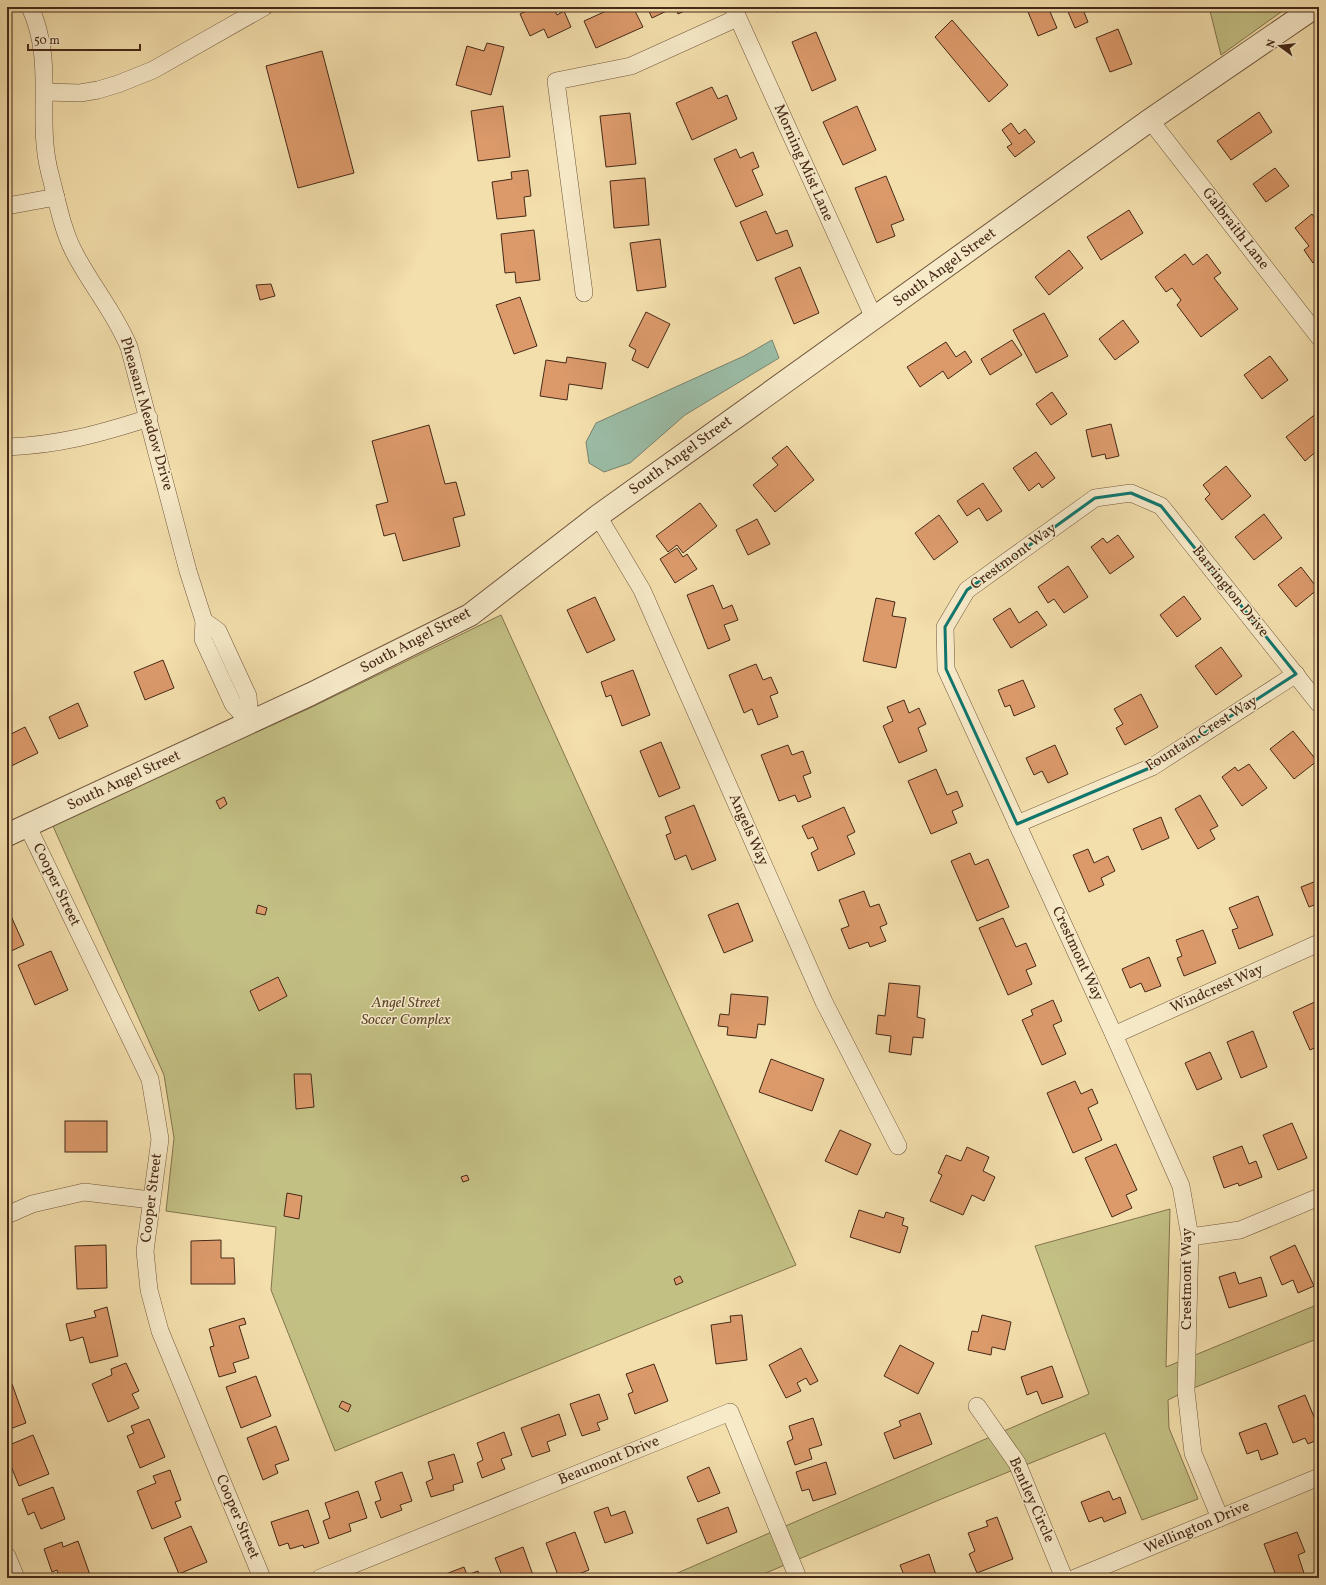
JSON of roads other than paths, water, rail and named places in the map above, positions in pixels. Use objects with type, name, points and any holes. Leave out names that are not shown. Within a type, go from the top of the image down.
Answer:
[{"type":"street","name":"Pheasant Meadow Drive","points":[[30,7],[39,28],[44,56],[45,150],[56,197],[73,251],[120,325],[129,347],[149,418],[188,572],[204,621],[203,640],[233,704],[250,723]]},
{"type":"street","points":[[45,92],[80,93],[98,90],[118,84],[153,70],[264,7]]},
{"type":"street","name":"South Angel Street","points":[[7,835],[250,723],[391,656],[470,615],[598,516],[1150,120],[1315,7]]},
{"type":"street","points":[[584,293],[556,82],[631,66],[735,12]]},
{"type":"street","name":"Morning Mist Lane","points":[[735,12],[874,318]]},
{"type":"street","name":"Galbraith Lane","points":[[1150,120],[1319,337]]},
{"type":"street","points":[[7,206],[56,197]]},
{"type":"street","points":[[7,447],[55,443],[84,438],[149,418]]},
{"type":"street","name":"Barrington Drive","points":[[1131,493],[1161,506],[1319,704]]},
{"type":"street","name":"Crestmont Way","points":[[1131,493],[1095,498],[967,590],[945,627],[946,669],[1114,1035],[1181,1186],[1190,1237],[1186,1391],[1190,1430],[1193,1453],[1220,1518]]},
{"type":"street","name":"Angels Way","points":[[598,516],[642,590],[824,1002],[898,1146]]},
{"type":"street","name":"Fountain Crest Way","points":[[1017,824],[1152,767],[1296,674]]},
{"type":"street","name":"Cooper Street","points":[[27,825],[150,1079],[160,1139],[145,1251],[149,1290],[160,1331],[262,1578]]},
{"type":"street","name":"Windcrest Way","points":[[1114,1035],[1319,943]]},
{"type":"street","points":[[7,1215],[32,1204],[84,1192],[151,1200]]},
{"type":"street","points":[[1190,1237],[1240,1230],[1319,1196]]},
{"type":"street","name":"Bentley Circle","points":[[977,1406],[1017,1463],[1064,1578]]},
{"type":"street","name":"Beaumont Drive","points":[[320,1578],[730,1412],[798,1578]]},
{"type":"street","name":"Wellington Drive","points":[[1075,1578],[1319,1477]]},
{"type":"street","points":[[7,1556],[16,1578]]},
{"type":"park label","name":"Angel Street Soccer Complex","points":[[406,1012]]}]
